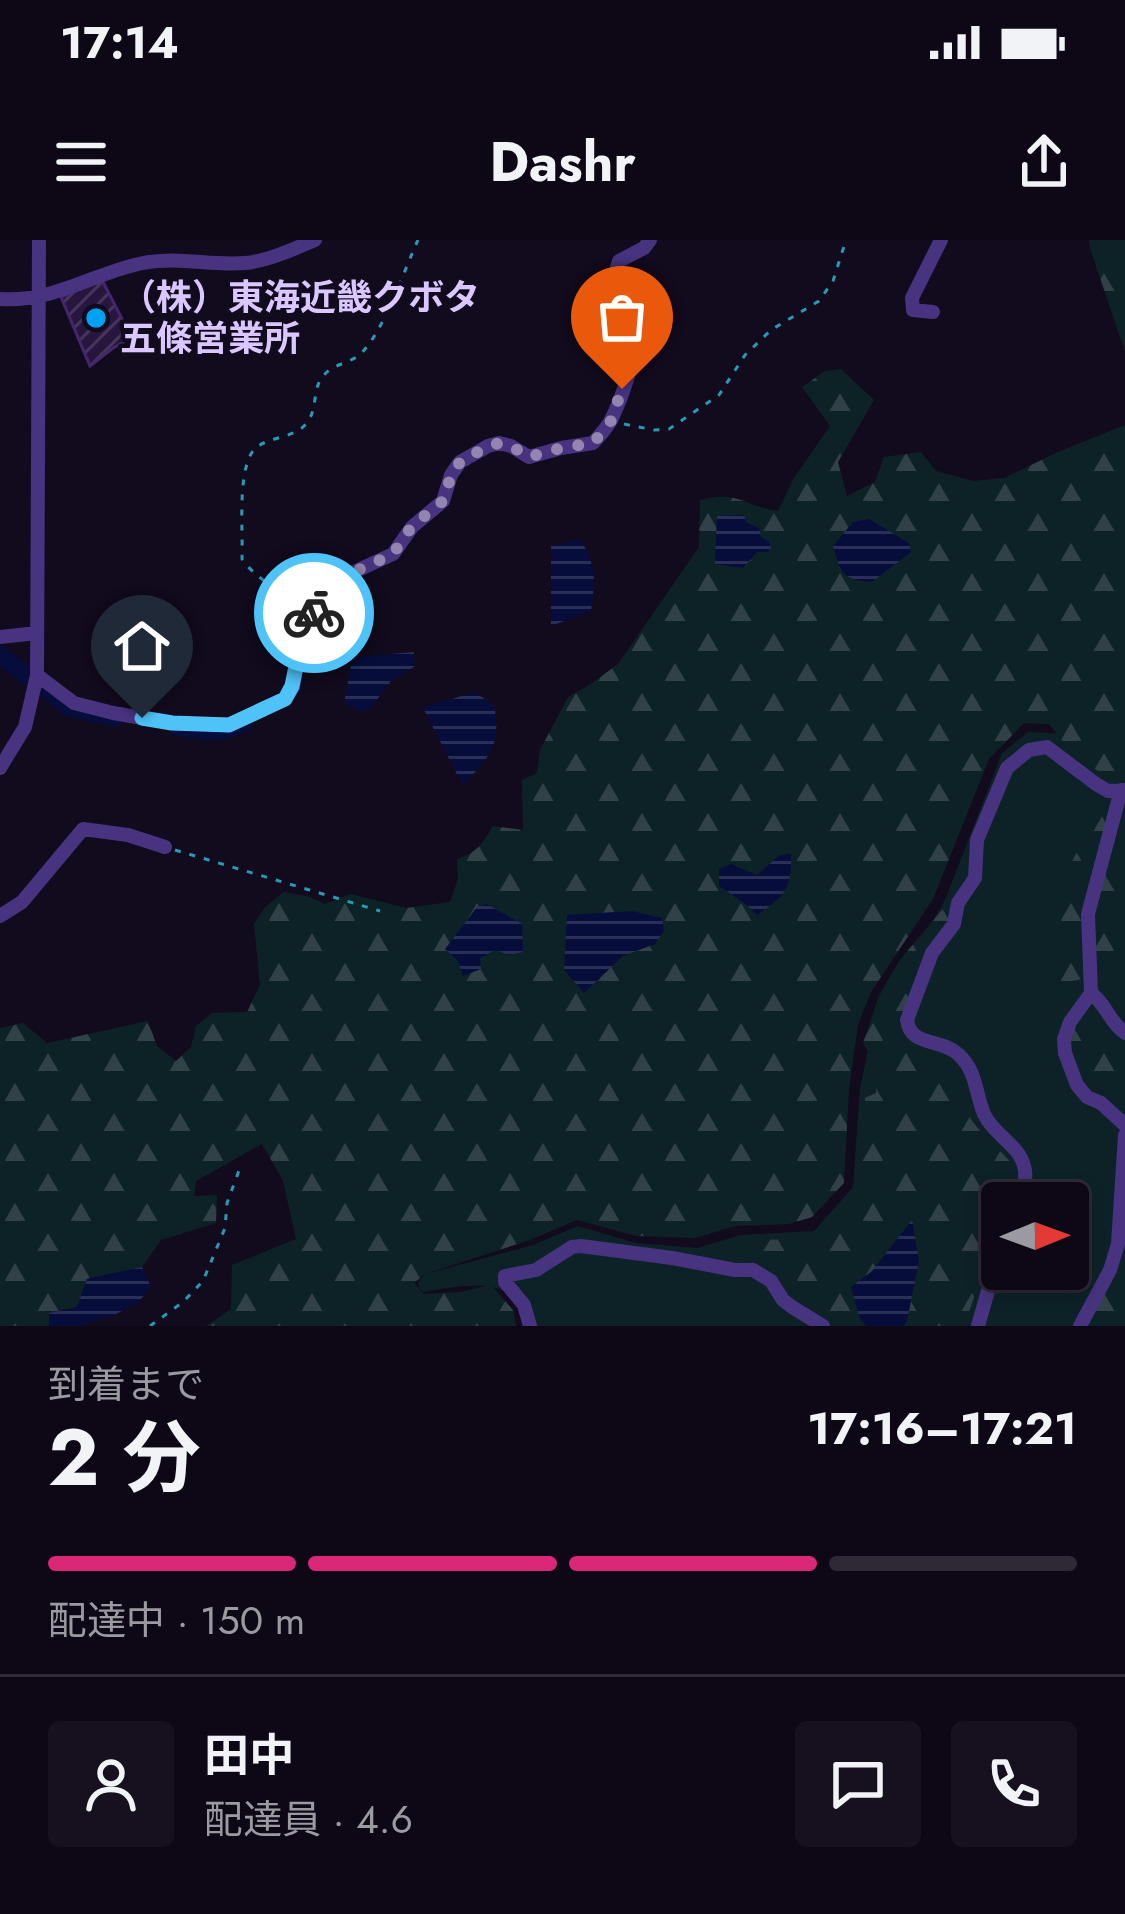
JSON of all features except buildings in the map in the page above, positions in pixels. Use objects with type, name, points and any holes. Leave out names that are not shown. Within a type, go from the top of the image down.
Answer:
[{"type":"street","points":[[0,768],[25,727],[37,675],[39,240]]},
{"type":"street","points":[[0,298],[16,300],[69,290],[100,275],[170,259],[245,263],[315,240]]},
{"type":"street","points":[[37,675],[74,703],[172,723],[229,725],[285,699],[302,637],[317,607],[343,577],[393,554],[412,526],[443,501],[460,462],[500,443],[529,457],[593,443],[610,423],[635,351],[632,331],[614,291],[614,277],[619,261],[650,240]]},
{"type":"street","points":[[933,312],[913,310],[912,298],[941,240]]},
{"type":"street","points":[[0,637],[37,633]]},
{"type":"street","points":[[1024,1182],[1024,1162],[984,1114],[962,1056],[915,1037],[908,1030],[908,1020],[932,953],[954,924],[958,903],[975,878],[977,841],[1007,768],[1029,750],[1047,747],[1096,784],[1123,790],[1088,914],[1091,993],[1064,1039],[1077,1085],[1125,1126]]},
{"type":"street","points":[[0,916],[22,902],[83,829],[128,835],[165,847]]},
{"type":"street","points":[[1091,993],[1125,1033]]},
{"type":"street","points":[[1080,1326],[1110,1270],[1118,1244],[1125,1136]]},
{"type":"street","points":[[530,1326],[524,1305],[505,1282],[506,1276],[536,1270],[572,1247],[587,1246],[762,1273],[783,1300],[823,1326]]},
{"type":"street","points":[[978,1326],[988,1290]]},
{"type":"path","points":[[317,607],[289,596],[242,559],[244,480],[250,454],[259,445],[289,437],[307,424],[324,374],[360,355],[380,326],[418,240]]},
{"type":"path","points":[[624,424],[669,429],[719,395],[745,355],[771,330],[819,301],[833,281],[846,240]]},
{"type":"path","points":[[165,847],[380,911]]},
{"type":"path","points":[[150,1326],[202,1281],[225,1228],[227,1203],[241,1166]]},
{"type":"green space","points":[[1089,240],[1125,240],[1125,352],[1090,248]]},
{"type":"green space","points":[[841,369],[874,400],[838,462],[847,496],[875,482],[884,457],[921,452],[936,471],[973,481],[1004,478],[1125,425],[1125,783],[1118,784],[1074,755],[1049,724],[1024,723],[989,759],[933,899],[871,992],[858,1025],[844,1183],[812,1217],[789,1224],[735,1226],[695,1238],[636,1236],[577,1220],[425,1274],[414,1283],[424,1294],[491,1285],[513,1310],[516,1326],[206,1326],[231,1309],[232,1265],[296,1239],[283,1181],[262,1144],[196,1181],[194,1196],[217,1195],[216,1223],[161,1240],[142,1267],[87,1279],[77,1307],[49,1313],[49,1326],[0,1326],[0,1028],[23,1023],[47,1043],[148,1021],[157,1046],[176,1061],[191,1047],[196,1026],[212,1013],[247,1012],[260,985],[254,924],[265,907],[284,892],[325,904],[351,894],[406,908],[450,902],[458,879],[457,859],[479,847],[493,826],[523,830],[522,780],[537,773],[540,750],[568,697],[618,664],[699,547],[700,500],[733,498],[778,511],[830,426],[802,387],[825,371]]},
{"type":"green space","points":[[1125,727],[1125,1326],[523,1326],[520,1309],[500,1289],[470,1286],[424,1292],[419,1288],[425,1274],[533,1245],[578,1226],[636,1243],[698,1248],[740,1235],[814,1231],[853,1187],[860,1088],[874,1021],[945,900],[1002,753],[1028,732],[1091,735]]},
{"type":"green space","points":[[1101,814],[1106,824],[1125,829],[1125,898],[1117,902],[1119,917],[1109,934],[1114,951],[1096,961],[1083,979],[1056,984],[1053,883]]},
{"type":"green space","points":[[942,910],[951,912],[911,989],[899,1047],[927,1057],[949,1076],[972,1121],[1013,1165],[1013,1182],[981,1182],[981,1278],[964,1326],[835,1326],[823,1300],[777,1266],[717,1249],[740,1240],[813,1239],[860,1182],[865,1098],[876,1093],[877,1067],[863,1043],[879,996],[899,961]]},
{"type":"green space","points":[[1088,1006],[1093,1041],[1106,1048],[1125,1048],[1125,1103],[1091,1090],[1073,1067],[1071,1038]]},
{"type":"green space","points":[[1125,1231],[1125,1326],[1086,1326],[1114,1279]]},
{"type":"shaded area","points":[[744,515],[771,548],[757,552],[743,568],[715,564],[717,516]]},
{"type":"shaded area","points":[[869,519],[909,543],[911,552],[872,582],[844,573],[833,546],[853,522]]},
{"type":"shaded area","points":[[580,539],[593,574],[591,611],[551,626],[551,546]]},
{"type":"shaded area","points":[[414,652],[414,667],[391,681],[370,709],[361,711],[344,703],[351,665],[358,657]]},
{"type":"shaded area","points":[[474,692],[494,705],[495,741],[463,786],[423,708]]},
{"type":"shaded area","points":[[791,854],[785,890],[757,915],[719,886],[719,869],[731,864],[757,875],[780,855]]},
{"type":"shaded area","points":[[487,904],[522,924],[523,952],[509,955],[495,950],[480,958],[481,969],[463,976],[458,961],[445,949],[477,907]]},
{"type":"shaded area","points":[[632,911],[662,918],[664,931],[655,944],[623,956],[584,993],[564,970],[567,915]]},
{"type":"shaded area","points":[[912,1220],[919,1261],[907,1321],[904,1326],[866,1326],[851,1287],[872,1271]]},
{"type":"shaded area","points":[[142,1267],[151,1287],[138,1303],[80,1326],[49,1326],[49,1313],[77,1307],[87,1279]]},
{"type":"waterway","points":[[306,643],[341,585]]},
{"type":"waterway","points":[[0,655],[70,708],[115,718]]},
{"type":"waterway","points":[[178,727],[219,731],[244,723]]},
{"type":"way so far","points":[[314,613],[343,577],[393,554],[412,526],[443,501],[460,462],[500,443],[529,457],[593,443],[610,423],[622,389]]},
{"type":"place","name":"（株）東海近畿クボタ 五條営業所","points":[[96,318]]},
{"type":"route","points":[[142,718],[229,725],[285,699],[302,637],[314,613]]}]
